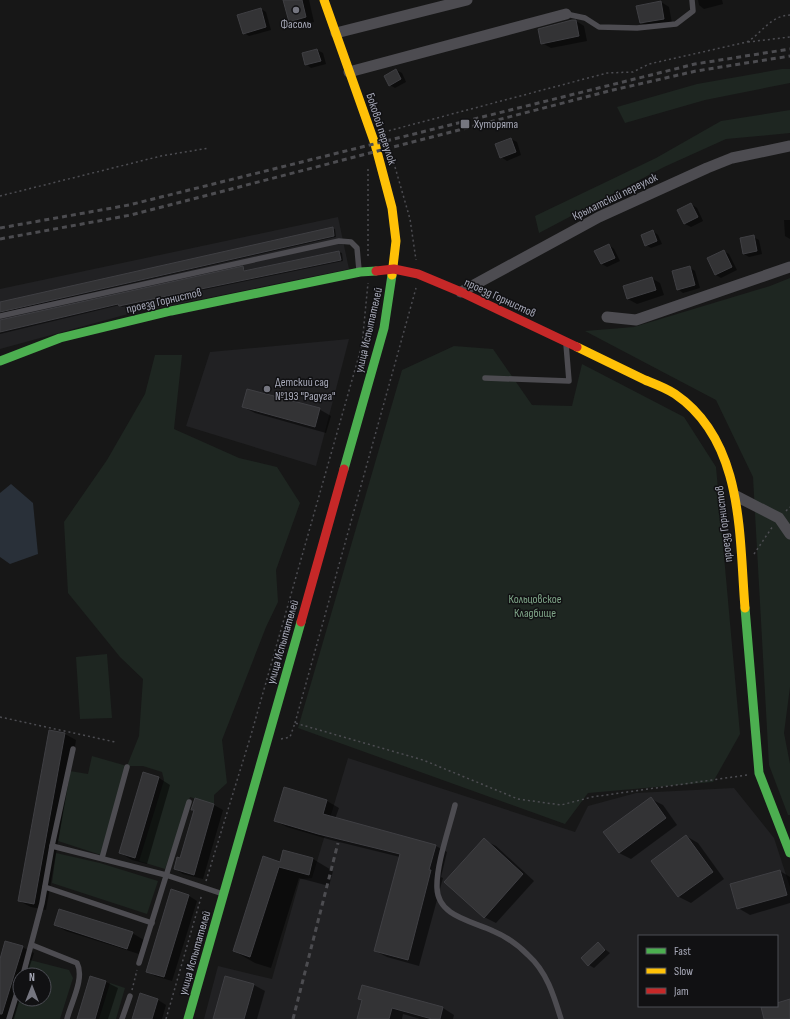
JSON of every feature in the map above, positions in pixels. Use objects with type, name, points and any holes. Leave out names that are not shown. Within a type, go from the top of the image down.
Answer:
[{"type":"street","name":"Боковой переулок","points":[[324,0],[377,151],[392,208],[396,241],[394,269]]},
{"type":"street","points":[[336,33],[467,0]]},
{"type":"street","points":[[349,72],[566,14]]},
{"type":"street","name":"Крылатский переулок","points":[[461,292],[599,217],[707,168],[732,158],[790,146]]},
{"type":"street","points":[[607,317],[636,320],[790,267]]},
{"type":"street","name":"проезд Горнистов","points":[[0,361],[60,338],[171,311],[364,271],[394,269],[418,274],[461,292],[675,394],[699,416],[720,447],[736,496],[756,754],[759,773],[790,853]]},
{"type":"street","name":"улица Испытателей","points":[[188,1019],[384,328],[394,269]]},
{"type":"street","points":[[736,496],[779,518],[790,534]]},
{"type":"lane","points":[[566,14],[585,18],[599,27],[637,28],[676,24],[693,11],[692,0]]},
{"type":"lane","points":[[0,316],[339,241],[351,242],[357,248],[364,271]]},
{"type":"lane","points":[[485,378],[569,381],[566,342]]},
{"type":"lane","points":[[25,967],[32,945],[45,887],[52,846],[73,748]]},
{"type":"lane","points":[[102,858],[127,767]]},
{"type":"lane","points":[[139,963],[189,802]]},
{"type":"lane","points":[[455,805],[441,860],[437,889],[444,909],[462,919],[494,931],[528,955],[545,975],[552,990],[561,1019]]},
{"type":"lane","points":[[52,846],[166,875],[204,886],[224,894]]},
{"type":"lane","points":[[45,887],[152,923]]},
{"type":"lane","points":[[32,945],[76,963],[80,968],[67,1019]]},
{"type":"lane","points":[[122,1019],[130,996]]},
{"type":"lane","points":[[9,1019],[13,1007]]},
{"type":"path","points":[[747,42],[756,37],[765,25],[782,16],[790,15]]},
{"type":"path","points":[[382,133],[607,73],[632,72],[649,64],[747,42],[790,36]]},
{"type":"path","points":[[0,196],[160,156],[209,148]]},
{"type":"path","points":[[166,1019],[204,886],[251,735],[362,345],[367,298],[364,271],[368,166]]},
{"type":"path","points":[[251,735],[276,740],[290,737],[417,283],[418,274]]},
{"type":"path","points":[[754,561],[754,553],[779,518],[790,507]]},
{"type":"path","points":[[0,717],[115,742]]},
{"type":"path","points":[[295,723],[423,760],[518,799],[560,805],[592,797],[759,773]]},
{"type":"path","points":[[130,996],[139,963]]},
{"type":"shaded area","points":[[338,217],[349,269],[128,314],[0,349],[0,289]]},
{"type":"shaded area","name":"Детский сад №193 \"Радуга\"","points":[[349,339],[316,466],[186,426],[210,352]]},
{"type":"shaded area","points":[[11,484],[33,503],[38,554],[10,564],[0,557],[0,493]]},
{"type":"shaded area","points":[[348,758],[575,832],[588,806],[636,793],[734,788],[774,838],[790,887],[790,1019],[204,1019],[218,966],[272,979],[300,879],[312,878]]},
{"type":"green space","points":[[782,69],[790,69],[790,83],[705,100],[625,123],[617,107],[697,84]]},
{"type":"green space","points":[[790,110],[790,133],[726,139],[664,167],[539,233],[535,216],[656,158],[721,121]]},
{"type":"green space","points":[[790,278],[790,687],[784,733],[790,764],[790,815],[788,815],[769,765],[753,477],[716,400],[585,331],[634,327],[770,286]]},
{"type":"green space","name":"Кольцовское Кладбище","points":[[454,346],[493,349],[532,405],[572,406],[582,364],[684,417],[716,467],[740,734],[713,782],[588,793],[565,824],[298,728],[402,370]]},
{"type":"green space","points":[[155,355],[182,355],[174,429],[239,458],[277,467],[300,503],[276,570],[278,602],[266,627],[222,740],[227,783],[214,795],[214,805],[190,797],[165,869],[139,861],[164,780],[162,772],[143,766],[127,766],[139,736],[143,679],[120,657],[68,593],[64,522],[107,460],[145,394]]},
{"type":"green space","points":[[107,654],[112,718],[80,719],[76,657]]},
{"type":"green space","points":[[92,756],[127,766],[101,855],[58,841],[70,771],[88,774]]},
{"type":"green space","points":[[56,853],[100,863],[158,881],[147,914],[52,883]]},
{"type":"green space","points":[[30,960],[69,970],[73,978],[60,1019],[13,1019],[16,1007],[52,1007],[52,967],[28,967]]},
{"type":"green space","points":[[110,983],[125,988],[116,1019],[99,1019]]},
{"type":"building","points":[[283,0],[302,0],[306,17],[289,22]]},
{"type":"building","points":[[661,1],[664,19],[640,23],[636,6]]},
{"type":"building","points":[[261,8],[266,27],[243,34],[237,15]]},
{"type":"building","points":[[576,20],[579,36],[541,44],[538,29]]},
{"type":"building","points":[[317,49],[321,61],[305,65],[302,53]]},
{"type":"building","points":[[396,69],[401,79],[389,86],[384,76]]},
{"type":"building","points":[[511,138],[516,152],[500,158],[495,144]]},
{"type":"building","points":[[691,203],[698,217],[684,224],[677,210]]},
{"type":"building","points":[[333,227],[334,236],[0,312],[0,302]]},
{"type":"building","points":[[653,230],[657,241],[645,246],[641,235]]},
{"type":"building","points":[[754,235],[757,251],[743,254],[740,238]]},
{"type":"building","points":[[609,244],[615,258],[601,264],[594,251]]},
{"type":"building","points":[[724,250],[732,267],[715,275],[707,258]]},
{"type":"building","points":[[339,251],[341,260],[119,306],[118,304],[0,332],[0,320],[243,266],[244,271]]},
{"type":"building","points":[[690,266],[695,285],[677,290],[672,271]]},
{"type":"building","points":[[652,277],[656,290],[627,299],[623,286]]},
{"type":"building","points":[[247,389],[320,408],[315,427],[242,407]]},
{"type":"building","points":[[49,730],[65,733],[34,904],[18,901]]},
{"type":"building","points":[[143,772],[159,777],[135,858],[119,853]]},
{"type":"building","points":[[284,787],[327,800],[323,814],[436,845],[408,960],[374,951],[400,854],[318,834],[274,821]]},
{"type":"building","points":[[651,797],[666,818],[619,853],[603,832]]},
{"type":"building","points":[[195,798],[214,804],[194,875],[174,869],[177,857],[180,858],[194,810],[191,810]]},
{"type":"building","points":[[686,835],[713,872],[678,897],[651,861]]},
{"type":"building","points":[[484,838],[523,874],[484,918],[444,882]]},
{"type":"building","points":[[283,850],[313,858],[309,875],[279,867],[250,957],[233,951],[263,856],[280,862]]},
{"type":"building","points":[[780,870],[787,895],[737,909],[730,884]]},
{"type":"building","points":[[171,889],[189,895],[164,977],[146,972]]},
{"type":"building","points":[[59,909],[133,932],[127,949],[54,925]]},
{"type":"building","points":[[5,941],[23,946],[17,967],[12,967],[12,982],[2,1014],[0,1014],[0,959]]},
{"type":"building","points":[[598,942],[605,950],[588,966],[581,958]]},
{"type":"building","points":[[90,976],[106,981],[95,1019],[77,1019]]},
{"type":"building","points":[[225,976],[254,984],[244,1019],[213,1019]]},
{"type":"building","points":[[362,985],[443,1007],[440,1019],[432,1019],[392,1008],[389,1019],[357,1019],[362,1000],[358,999]]},
{"type":"building","points":[[140,993],[158,999],[152,1019],[132,1019]]},
{"type":"building","points":[[790,999],[790,1019],[764,1019],[761,1007],[778,1007],[778,1003]]},
{"type":"railway","points":[[0,228],[129,205],[695,64],[790,49]]},
{"type":"railway","points":[[0,239],[131,215],[613,90],[696,71],[790,56]]},
{"type":"railway","points":[[293,1019],[338,843]]},
{"type":"traffic: fast","points":[[0,361],[60,338],[171,311],[360,272],[376,271]]},
{"type":"traffic: fast","points":[[344,469],[384,328],[392,275]]},
{"type":"traffic: fast","points":[[745,608],[759,773],[790,853]]},
{"type":"traffic: fast","points":[[188,1019],[301,622]]},
{"type":"traffic: slow","points":[[324,0],[375,144],[392,208],[396,241],[392,275]]},
{"type":"traffic: slow","points":[[577,347],[675,394],[698,414],[714,437],[726,463],[734,491],[741,550],[745,608]]},
{"type":"traffic: jam","points":[[376,271],[394,269],[418,274],[461,292],[577,347]]},
{"type":"traffic: jam","points":[[301,622],[344,469]]},
{"type":"place","name":"Фасоль","points":[[296,10]]},
{"type":"place","name":"Хуторята","points":[[465,124]]},
{"type":"place","name":"Детский сад №193 \"Радуга\"","points":[[267,389]]}]
